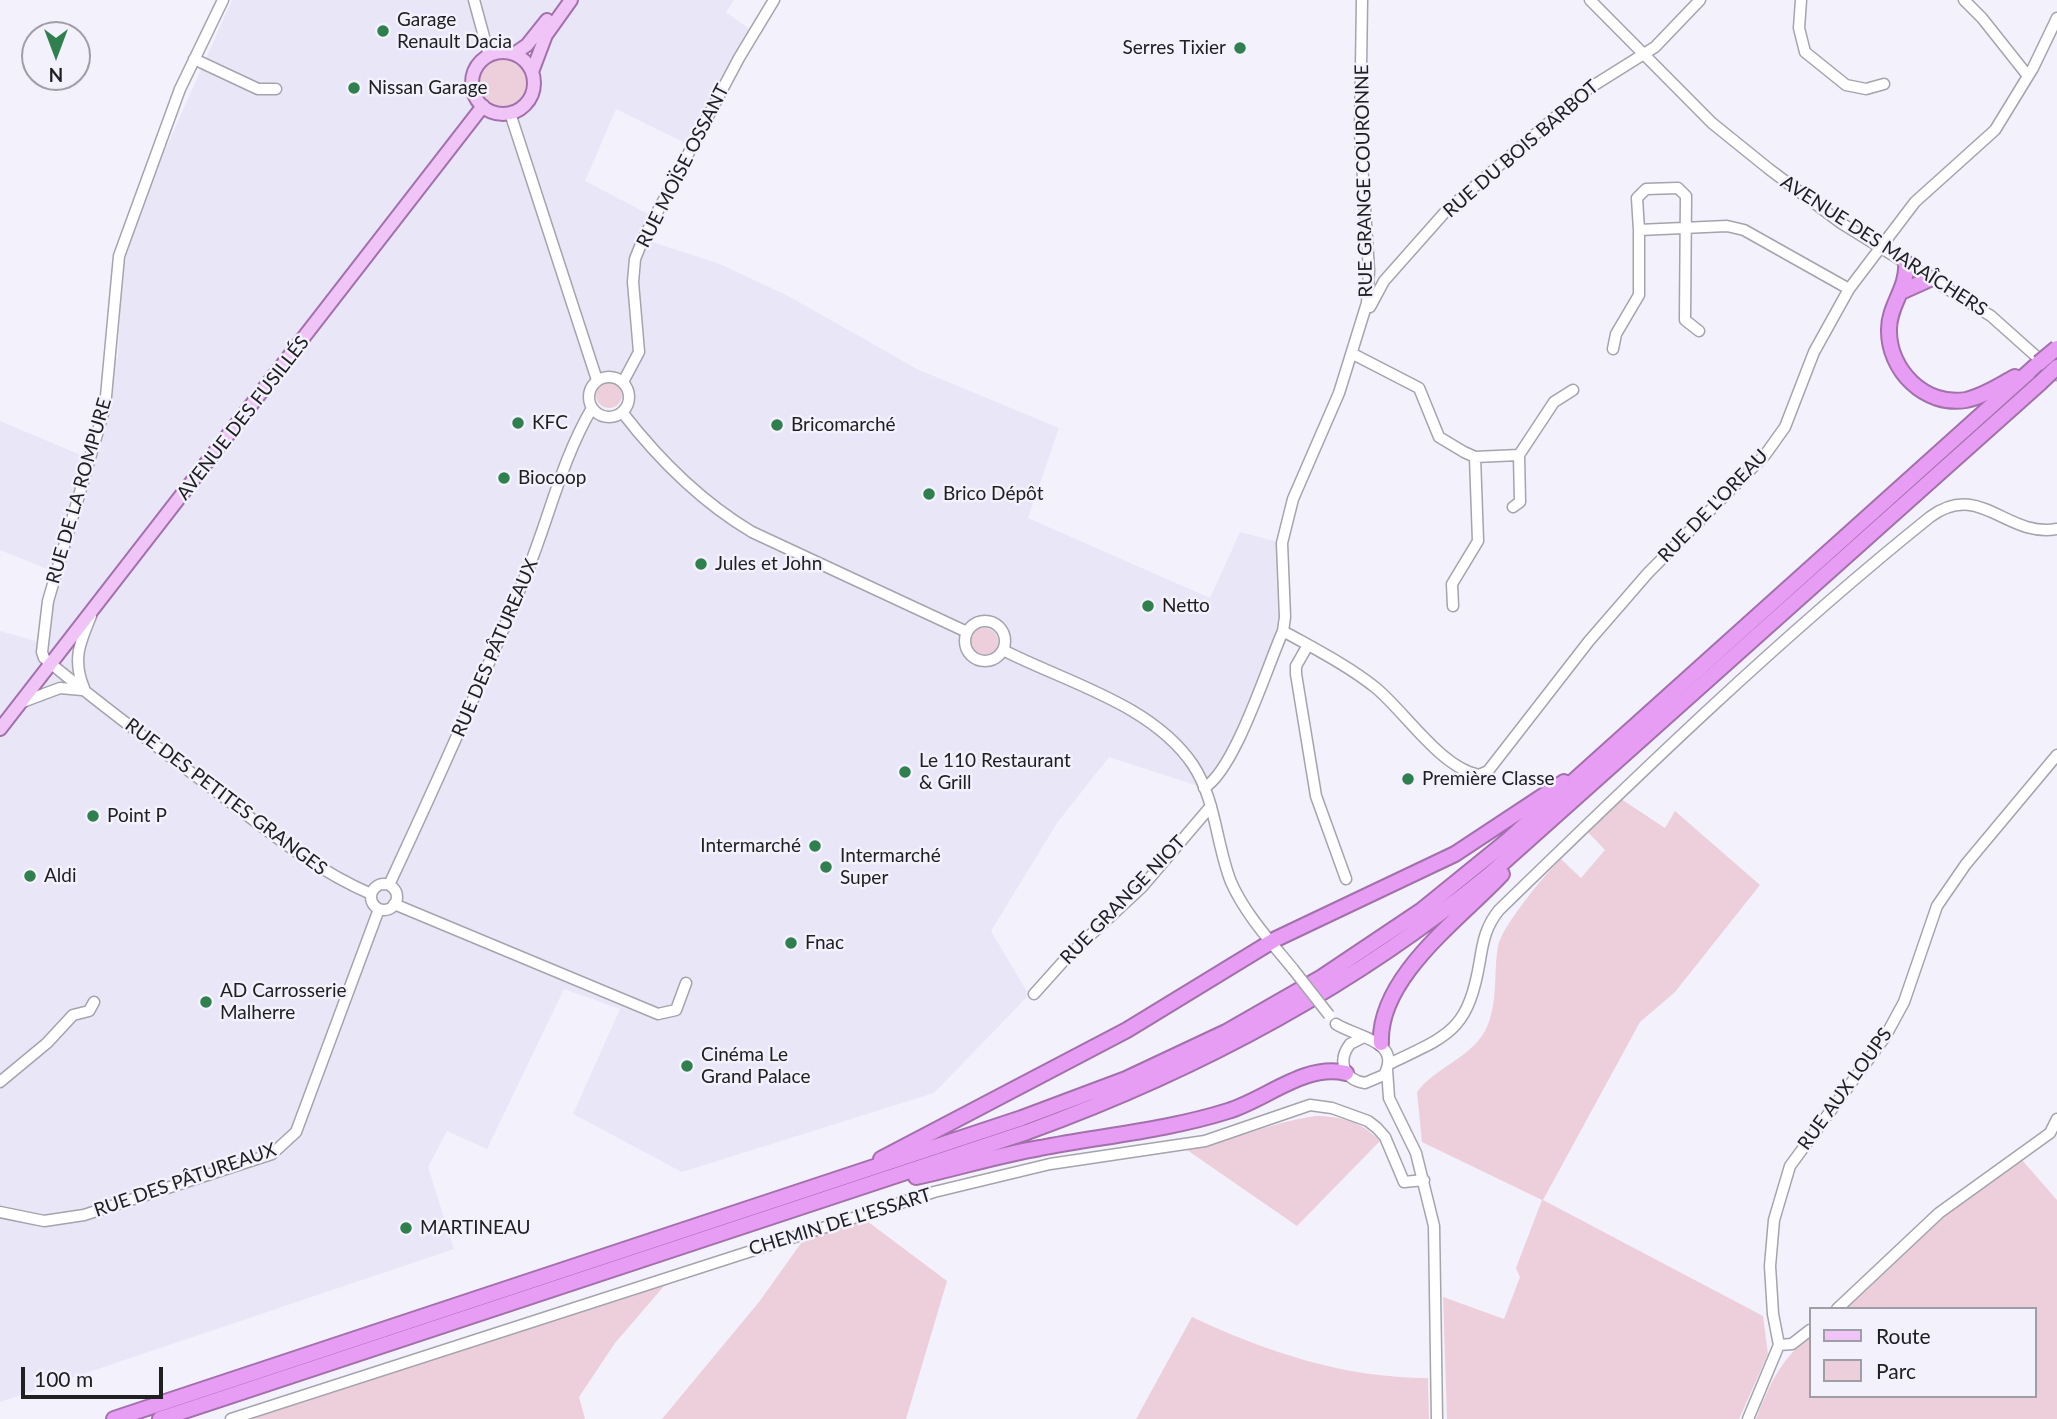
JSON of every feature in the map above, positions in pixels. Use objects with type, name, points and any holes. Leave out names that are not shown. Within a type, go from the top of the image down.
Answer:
[{"type":"highway","points":[[1906,262],[1903,291],[1891,314],[1891,348],[1897,364],[1918,389],[1932,397],[1965,400],[2034,372],[2057,367]]},
{"type":"highway","points":[[1903,291],[1932,278]]},
{"type":"highway","points":[[160,1419],[1085,1111],[1166,1077],[1244,1039],[1396,946],[1460,899],[1548,824],[2057,348]]},
{"type":"highway","points":[[114,1419],[849,1176],[1103,1088],[1182,1054],[1259,1014],[1356,956],[1422,910],[1480,864],[2034,372]]},
{"type":"highway","points":[[849,1176],[1142,1021],[1271,942],[1455,854],[1590,766]]},
{"type":"highway","points":[[1383,1046],[1380,1027],[1384,1013],[1417,960],[1548,824]]},
{"type":"highway","points":[[846,1192],[1026,1150],[1206,1117],[1246,1105],[1315,1072],[1329,1069],[1346,1073]]},
{"type":"main road","points":[[561,0],[530,42],[514,54],[489,55],[474,75],[474,91],[483,106],[500,113],[510,113],[519,109],[532,94],[532,72],[546,34],[571,0]]},
{"type":"main road","points":[[514,54],[528,64],[532,72]]},
{"type":"main road","name":"AVENUE DES FUSILLÉS","points":[[0,729],[483,106]]},
{"type":"street","name":"RUE DE LA ROMPURE","points":[[51,664],[41,652],[44,619],[104,407],[119,256],[155,151],[194,58],[223,0]]},
{"type":"street","points":[[474,0],[489,55]]},
{"type":"street","name":"RUE MOÏSE OSSANT","points":[[623,382],[639,352],[633,282],[635,259],[739,58],[774,0]]},
{"type":"street","name":"RUE GRANGE COURONNE","points":[[1205,788],[1215,781],[1230,758],[1283,631],[1286,617],[1282,543],[1290,509],[1353,354],[1364,319],[1370,283],[1361,169],[1362,0]]},
{"type":"street","name":"AVENUE DES MARAÎCHERS","points":[[1590,0],[1712,122],[1760,162],[1819,208],[1991,316],[2057,375]]},
{"type":"street","name":"RUE DU BOIS BARBOT","points":[[1364,319],[1384,281],[1446,211],[1588,89],[1643,55],[1700,0]]},
{"type":"street","points":[[1801,0],[1799,28],[1805,52],[1846,85],[1866,89],[1884,84]]},
{"type":"street","points":[[1964,0],[1982,18],[2028,76]]},
{"type":"street","name":"RUE DE L'OREAU","points":[[1283,631],[1375,687],[1443,754],[1472,774],[1484,774],[1589,641],[1648,573],[1765,455],[1785,427],[1814,352],[1849,289],[1879,246],[1938,179],[1995,130],[2028,76],[2057,18]]},
{"type":"street","points":[[194,58],[258,89],[276,89]]},
{"type":"street","points":[[510,113],[597,380],[589,396],[592,408],[606,417],[622,412],[629,399],[623,382],[613,377],[597,380]]},
{"type":"street","points":[[1613,348],[1616,334],[1639,295],[1637,198],[1646,189],[1678,188],[1686,197],[1685,320],[1699,331]]},
{"type":"street","points":[[1639,229],[1727,226],[1744,230],[1849,289]]},
{"type":"street","points":[[1370,283],[1384,281]]},
{"type":"street","points":[[1353,354],[1419,388],[1439,436],[1475,457],[1519,455]]},
{"type":"street","points":[[1513,508],[1520,502],[1519,455],[1554,402],[1573,390]]},
{"type":"street","name":"RUE DES PÂTUREAUX","points":[[389,885],[498,642],[539,543],[569,454],[592,408]]},
{"type":"street","points":[[622,412],[652,450],[722,514],[752,532],[967,632]]},
{"type":"street","points":[[1453,606],[1452,584],[1478,541],[1475,457]]},
{"type":"street","points":[[1365,1083],[1379,1079],[1388,1066],[1440,1040],[1460,1022],[1473,992],[1486,929],[1499,910],[1606,805],[1890,549],[1938,511],[1957,503],[1978,506],[2023,527],[2057,529]]},
{"type":"street","points":[[86,691],[78,674],[77,655],[93,610]]},
{"type":"street","points":[[977,622],[997,625],[1004,636],[1003,650],[991,660],[975,658],[967,650],[967,632],[977,622]]},
{"type":"street","points":[[1308,645],[1296,666],[1296,674],[1321,813],[1346,878]]},
{"type":"street","points":[[1003,650],[1140,717],[1182,752],[1205,788],[1231,880],[1242,903],[1336,1024],[1345,1050],[1343,1066],[1346,1073],[1389,1098]]},
{"type":"street","name":"RUE DES PETITES GRANGES","points":[[51,664],[316,867],[371,894]]},
{"type":"street","points":[[20,703],[60,688],[86,691]]},
{"type":"street","name":"RUE AUX LOUPS","points":[[1779,1345],[1773,1314],[1770,1266],[1774,1220],[1790,1166],[1885,1037],[1904,1002],[1937,906],[1966,864],[2057,755]]},
{"type":"street","name":"RUE GRANGE NIOT","points":[[1034,994],[1069,955],[1142,887],[1211,806]]},
{"type":"street","points":[[380,885],[389,885],[396,895],[394,904],[388,909],[379,909],[372,901],[371,894],[380,885]]},
{"type":"street","points":[[394,904],[658,1014],[676,1010],[686,983]]},
{"type":"street","name":"RUE DES PÂTUREAUX","points":[[0,1212],[44,1220],[84,1215],[272,1154],[285,1145],[296,1132],[379,909]]},
{"type":"street","points":[[0,1082],[47,1043],[73,1015],[89,1012],[94,1002]]},
{"type":"street","points":[[1336,1024],[1383,1046],[1412,1053]]},
{"type":"street","points":[[1345,1050],[1350,1044],[1364,1037]]},
{"type":"street","points":[[1383,1046],[1388,1066],[1389,1098],[1407,1132],[1424,1180],[1436,1242],[1437,1419]]},
{"type":"street","name":"CHEMIN DE L'ESSART","points":[[231,1419],[934,1192],[1038,1166],[1205,1141],[1310,1105],[1332,1108],[1368,1121],[1385,1137],[1404,1182],[1424,1180]]},
{"type":"street","points":[[1839,1307],[1939,1213],[2050,1133],[2057,1119]]},
{"type":"street","points":[[1748,1419],[1779,1345],[1792,1344],[1808,1332]]},
{"type":"shaded area","points":[[232,0],[734,0],[726,12],[755,33],[691,146],[616,109],[585,181],[654,217],[643,239],[720,264],[790,297],[917,369],[1059,428],[1028,518],[1210,598],[1240,532],[1282,543],[1285,617],[1235,746],[1204,788],[1109,757],[1057,823],[991,931],[1029,995],[934,1093],[682,1172],[573,1114],[620,1009],[564,989],[487,1149],[447,1131],[428,1167],[454,1249],[0,1402],[0,631],[36,641],[55,572],[0,550],[0,421],[83,456],[99,401],[104,361],[118,358],[122,267],[142,202]],"holes":[[[604,377],[617,378],[628,392],[627,405],[613,416],[597,413],[589,403],[591,387]]]},
{"type":"green space","points":[[503,60],[519,67],[526,83],[519,99],[503,106],[487,99],[480,83],[487,67]]},
{"type":"green space","points":[[609,382],[618,386],[622,395],[618,404],[609,408],[600,404],[596,395],[600,386]]},
{"type":"green space","points":[[984,628],[994,632],[998,642],[994,652],[984,656],[974,652],[970,642],[974,632]]},
{"type":"green space","points":[[1621,799],[1665,828],[1675,811],[1760,885],[1675,992],[1640,1022],[1543,1200],[1763,1316],[1768,1354],[1739,1419],[1447,1419],[1443,1297],[1504,1319],[1520,1277],[1516,1268],[1542,1200],[1422,1142],[1417,1092],[1433,1076],[1470,1049],[1485,1031],[1494,1000],[1498,946],[1515,914],[1561,859],[1581,878],[1605,850],[1585,829]]},
{"type":"green space","points":[[1315,1116],[1350,1121],[1366,1129],[1380,1141],[1297,1226],[1187,1150],[1283,1123]]},
{"type":"green space","points":[[2022,1160],[2057,1200],[2057,1419],[1756,1419],[1777,1373],[1808,1338],[1808,1398],[2036,1398],[2036,1307],[1846,1307],[1950,1209]]},
{"type":"green space","points":[[863,1218],[947,1281],[906,1419],[662,1419],[759,1302],[804,1239]]},
{"type":"green space","points":[[671,1278],[615,1343],[579,1397],[585,1419],[248,1419]]},
{"type":"green space","points":[[1192,1317],[1277,1352],[1307,1361],[1366,1373],[1428,1378],[1429,1419],[1136,1419]]},
{"type":"place","name":"Garage Renault Dacia","points":[[383,31]]},
{"type":"place","name":"Serres Tixier","points":[[1240,48]]},
{"type":"place","name":"Nissan Garage","points":[[354,88]]},
{"type":"place","name":"KFC","points":[[518,423]]},
{"type":"place","name":"Bricomarché","points":[[777,425]]},
{"type":"place","name":"Biocoop","points":[[504,478]]},
{"type":"place","name":"Brico Dépôt","points":[[929,494]]},
{"type":"place","name":"Jules et John","points":[[701,564]]},
{"type":"place","name":"Netto","points":[[1148,606]]},
{"type":"place","name":"Le 110 Restaurant & Grill","points":[[905,772]]},
{"type":"place","name":"Première Classe","points":[[1408,779]]},
{"type":"place","name":"Point P","points":[[93,816]]},
{"type":"place","name":"Intermarché","points":[[815,846]]},
{"type":"place","name":"Intermarché Super","points":[[826,867]]},
{"type":"place","name":"Aldi","points":[[30,876]]},
{"type":"place","name":"Fnac","points":[[791,943]]},
{"type":"place","name":"AD Carrosserie Malherre","points":[[206,1002]]},
{"type":"place","name":"Cinéma Le Grand Palace","points":[[687,1066]]},
{"type":"place","name":"MARTINEAU","points":[[406,1228]]}]
